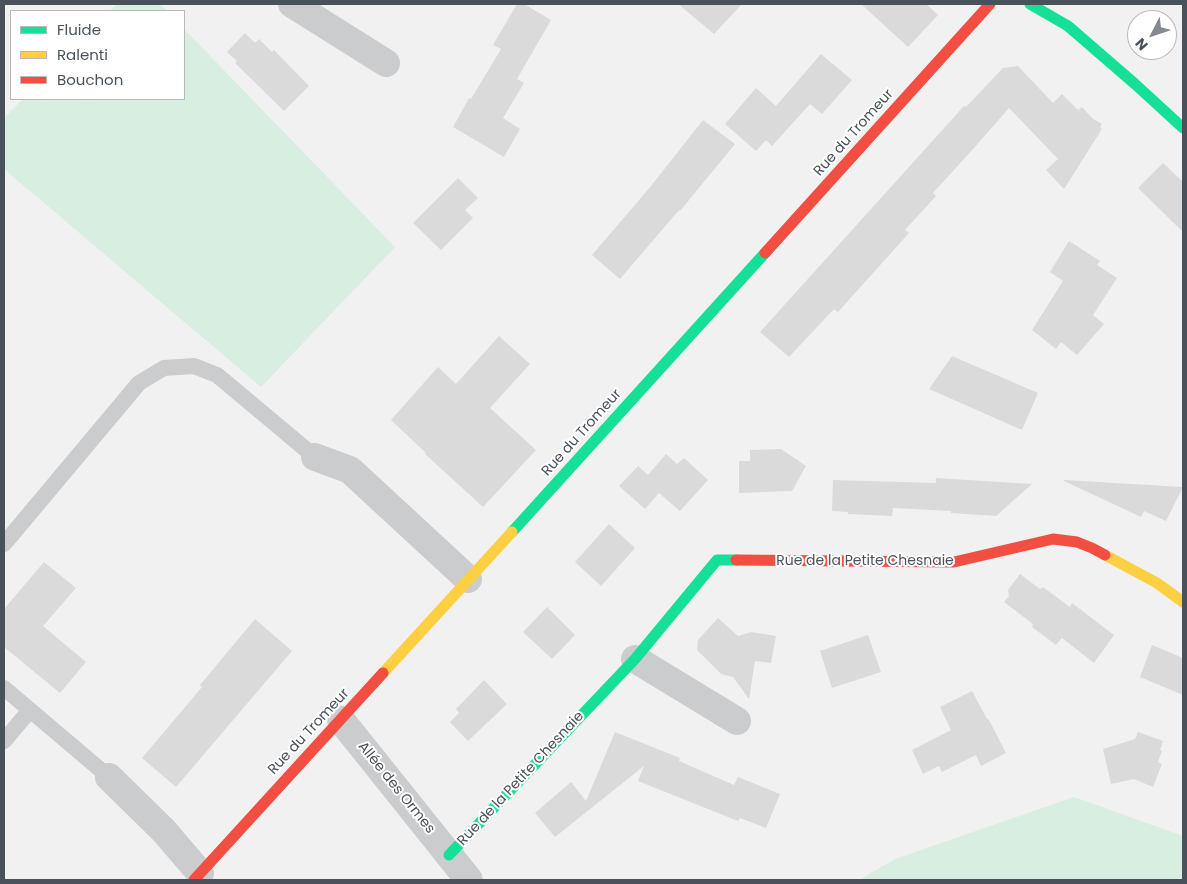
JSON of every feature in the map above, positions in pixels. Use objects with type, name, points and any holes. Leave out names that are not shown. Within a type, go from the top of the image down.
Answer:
[{"type":"main road","name":"Rue du Tromeur","points":[[197,877],[990,4]]},
{"type":"main road","points":[[1030,4],[1068,26],[1183,128]]},
{"type":"main road","name":"Rue de la Petite Chesnaie","points":[[449,855],[635,659],[717,560],[954,562],[1053,539],[1077,542],[1092,548],[1157,583],[1183,602]]},
{"type":"street","points":[[292,4],[386,63]]},
{"type":"street","points":[[315,457],[350,470],[468,579]]},
{"type":"street","points":[[635,659],[737,721]]},
{"type":"street","name":"Allée des Ormes","points":[[341,720],[469,880]]},
{"type":"street","points":[[109,777],[164,831],[197,877]]},
{"type":"lane","points":[[4,544],[139,383],[164,368],[194,366],[216,374],[315,457]]},
{"type":"lane","points":[[4,688],[109,777]]},
{"type":"lane","points":[[4,742],[30,710]]},
{"type":"green space","points":[[117,4],[159,4],[166,10],[111,10]]},
{"type":"green space","points":[[185,30],[395,247],[261,387],[4,169],[4,118],[22,100],[185,100]]},
{"type":"green space","points":[[1074,797],[1183,836],[1183,880],[859,880],[895,859]]},
{"type":"building","points":[[517,4],[524,4],[551,20],[517,79],[524,83],[503,118],[520,129],[504,157],[453,127],[469,98],[471,99],[501,49],[493,45]]},
{"type":"building","points":[[678,4],[742,4],[714,34]]},
{"type":"building","points":[[861,4],[926,4],[938,15],[908,47]]},
{"type":"building","points":[[245,33],[255,43],[259,39],[272,52],[274,50],[309,86],[284,111],[235,63],[237,61],[227,52]]},
{"type":"building","points":[[821,54],[852,80],[822,114],[810,104],[772,146],[766,140],[756,151],[725,124],[756,88],[776,106]]},
{"type":"building","points":[[1018,66],[1053,103],[1062,94],[1078,110],[1082,107],[1093,119],[1102,124],[1100,127],[1102,129],[1064,189],[1046,170],[1058,159],[1009,108],[933,193],[936,196],[905,230],[909,233],[838,312],[834,309],[789,357],[760,332],[964,106],[966,107],[1003,68]]},
{"type":"building","points":[[703,120],[735,144],[680,211],[620,279],[592,255],[651,186]]},
{"type":"building","points":[[1163,163],[1183,182],[1183,232],[1138,188]]},
{"type":"building","points":[[458,178],[478,198],[465,210],[473,218],[441,250],[413,223]]},
{"type":"building","points":[[1069,241],[1100,261],[1097,265],[1117,278],[1093,315],[1104,324],[1077,355],[1061,342],[1056,349],[1032,330],[1063,281],[1050,272]]},
{"type":"building","points":[[499,336],[530,364],[490,408],[536,450],[483,507],[391,420],[438,367],[456,384]]},
{"type":"building","points":[[952,356],[1038,393],[1022,430],[929,389]]},
{"type":"building","points":[[781,449],[806,466],[792,491],[739,493],[739,461],[750,461],[750,450]]},
{"type":"building","points":[[666,454],[677,464],[684,458],[708,480],[680,511],[659,493],[645,509],[619,486],[638,466],[648,475]]},
{"type":"building","points":[[936,478],[1032,484],[996,516],[951,513],[951,511],[893,508],[892,516],[848,514],[848,512],[832,511],[833,480],[936,483]]},
{"type":"building","points":[[1064,480],[1183,487],[1166,521],[1144,511],[1141,517]]},
{"type":"building","points":[[609,524],[635,548],[601,586],[575,562]]},
{"type":"building","points":[[44,562],[76,588],[43,626],[86,662],[60,693],[4,647],[4,609]]},
{"type":"building","points":[[1020,574],[1040,589],[1043,587],[1070,607],[1072,603],[1114,635],[1094,663],[1062,638],[1056,645],[1032,627],[1033,624],[1004,602],[1009,596],[1008,590]]},
{"type":"building","points":[[547,607],[575,635],[552,659],[523,632]]},
{"type":"building","points":[[718,618],[738,636],[751,632],[776,636],[771,663],[755,661],[749,699],[733,677],[721,674],[697,650],[698,640]]},
{"type":"building","points":[[255,619],[292,651],[176,787],[142,758],[202,687],[200,685]]},
{"type":"building","points":[[868,635],[881,672],[832,688],[820,651]]},
{"type":"building","points":[[1152,645],[1183,658],[1183,695],[1140,677]]},
{"type":"building","points":[[484,680],[507,704],[468,741],[450,722],[459,713],[456,709]]},
{"type":"building","points":[[972,691],[1006,753],[981,766],[976,755],[942,772],[939,766],[923,774],[912,750],[951,730],[940,707]]},
{"type":"building","points":[[615,732],[680,758],[679,761],[734,785],[738,777],[780,794],[766,828],[740,818],[738,821],[638,781],[644,766],[555,837],[535,813],[571,782],[586,801]]},
{"type":"building","points":[[1138,732],[1163,741],[1158,762],[1162,764],[1153,787],[1134,779],[1111,784],[1103,749],[1135,739]]},
{"type":"traffic: fast","points":[[1030,4],[1068,26],[1183,128]]},
{"type":"traffic: fast","points":[[512,532],[765,253]]},
{"type":"traffic: fast","points":[[449,855],[635,659],[717,560],[736,560]]},
{"type":"traffic: slow","points":[[383,673],[512,532]]},
{"type":"traffic: slow","points":[[1105,555],[1157,583],[1183,602]]},
{"type":"traffic: jam","points":[[765,253],[990,4]]},
{"type":"traffic: jam","points":[[736,560],[954,562],[1053,539],[1077,542],[1105,555]]},
{"type":"traffic: jam","points":[[194,880],[383,673]]}]
